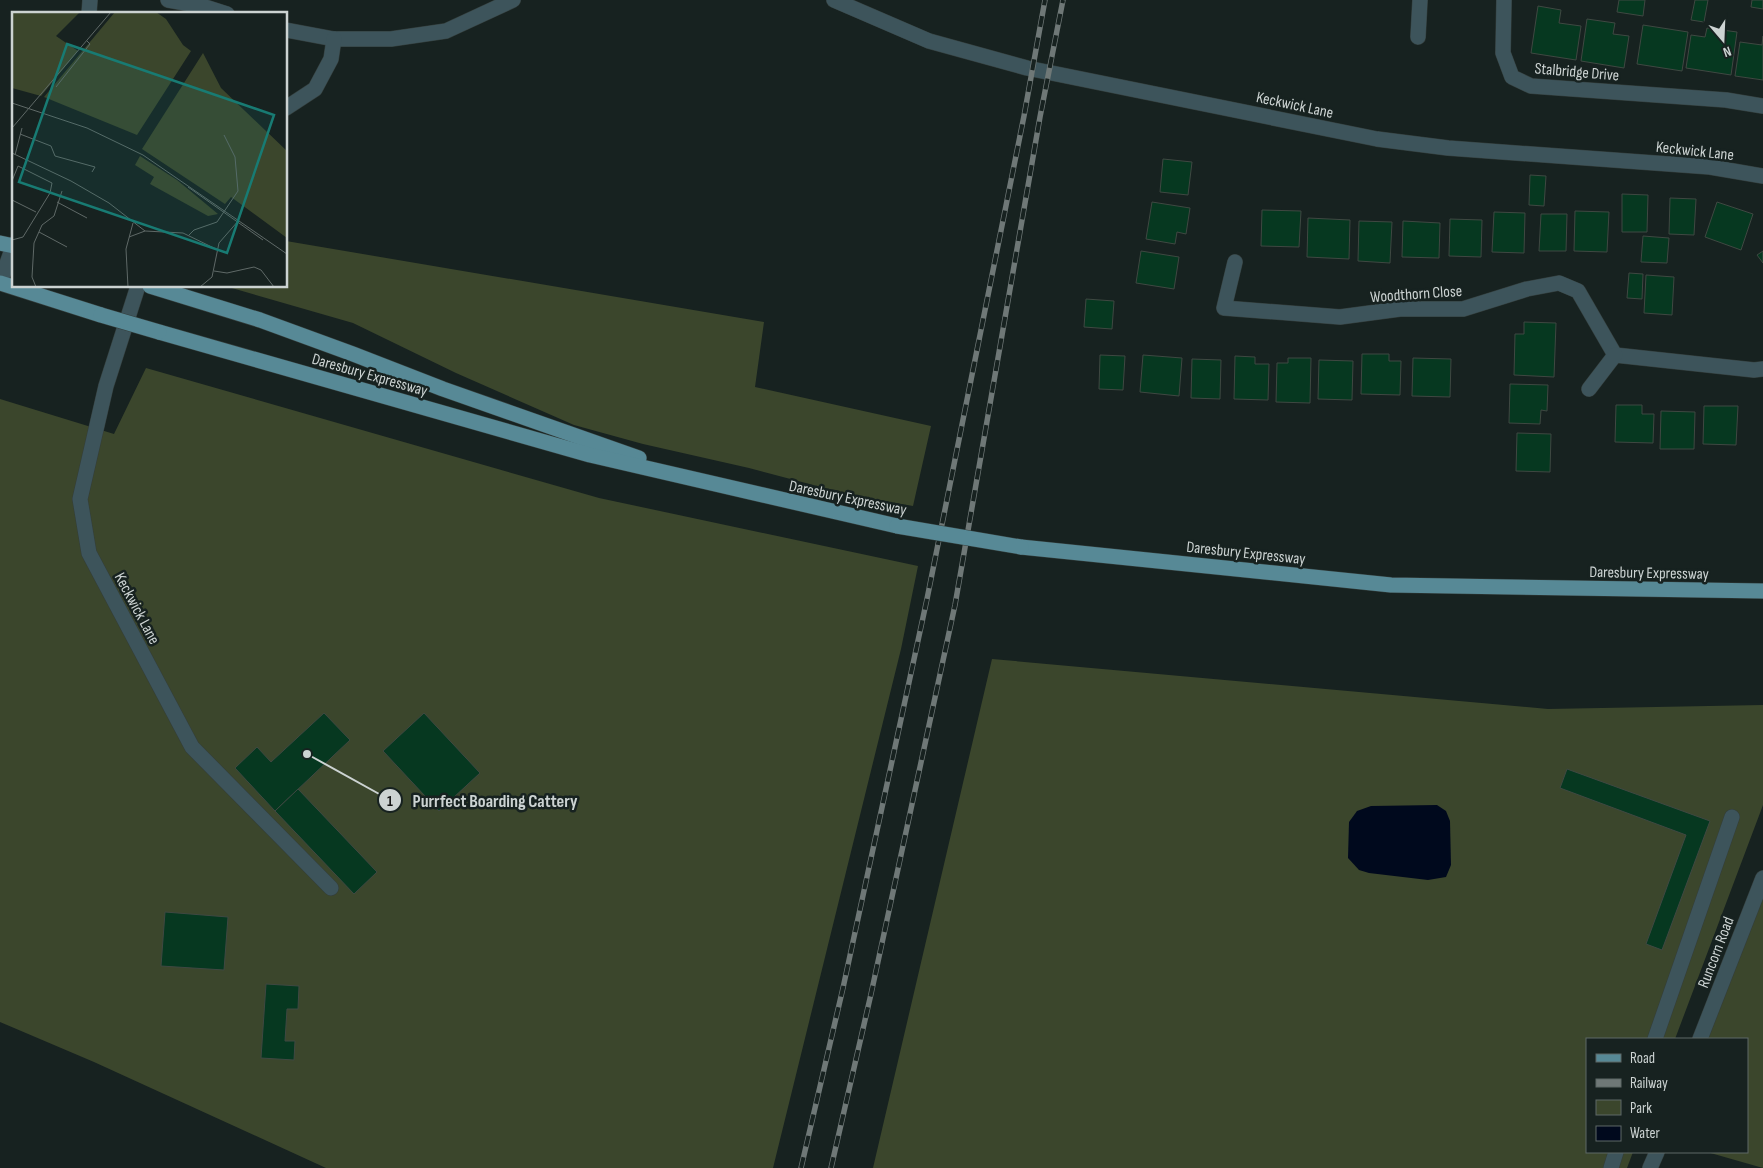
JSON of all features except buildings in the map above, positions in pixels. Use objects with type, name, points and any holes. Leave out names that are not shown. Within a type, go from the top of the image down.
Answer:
[{"type":"main road","name":"Daresbury Expressway","points":[[0,283],[12,287]]},
{"type":"main road","name":"Daresbury Expressway","points":[[16,288],[159,332],[590,455],[897,526],[1021,547],[1391,585],[1763,591]]},
{"type":"main road","name":"Daresbury Expressway","points":[[156,288],[260,320],[564,432],[732,489]]},
{"type":"street","points":[[168,0],[202,6],[221,12]]},
{"type":"street","points":[[288,30],[334,39],[391,39],[446,31],[513,0]]},
{"type":"street","name":"Keckwick Lane","points":[[834,0],[929,41],[1027,68],[1377,139],[1448,148],[1710,167],[1763,176]]},
{"type":"street","points":[[1418,37],[1420,0]]},
{"type":"street","name":"Stalbridge Drive","points":[[1504,0],[1503,53],[1512,77],[1531,86],[1726,100],[1763,106]]},
{"type":"street","points":[[288,107],[315,89],[331,59],[334,39]]},
{"type":"street","points":[[0,283],[10,245]]},
{"type":"street","name":"Woodthorn Close","points":[[1235,262],[1224,308],[1340,317],[1400,309],[1463,309],[1527,289],[1559,283],[1578,292],[1615,355]]},
{"type":"street","name":"Keckwick Lane","points":[[137,288],[106,386],[80,499],[90,553],[192,748],[331,888]]},
{"type":"street","points":[[1588,389],[1615,355],[1763,370]]},
{"type":"street","points":[[1655,1038],[1732,816]]},
{"type":"street","name":"Runcorn Road","points":[[1700,1038],[1763,878]]},
{"type":"street","points":[[1611,1168],[1616,1153]]},
{"type":"street","points":[[1650,1168],[1657,1153]]},
{"type":"green space","points":[[288,241],[764,322],[755,387],[931,426],[913,506],[855,496],[749,468],[643,444],[574,425],[456,373],[353,323],[232,288],[288,288]]},
{"type":"green space","points":[[146,368],[599,498],[918,566],[901,649],[773,1168],[326,1168],[94,1062],[0,1022],[0,399],[114,434]]},
{"type":"green space","points":[[992,659],[1548,709],[1763,705],[1763,805],[1675,1038],[1586,1038],[1586,1153],[1633,1153],[1627,1168],[873,1168]]},
{"type":"green space","points":[[1763,878],[1763,1168],[1710,1153],[1748,1153],[1748,1038],[1700,1038]]},
{"type":"water","points":[[1437,805],[1446,811],[1450,821],[1451,865],[1446,877],[1428,880],[1369,873],[1359,870],[1348,858],[1349,822],[1357,811],[1371,806]]},
{"type":"railway","points":[[801,1168],[843,988],[927,599],[1024,116],[1045,0]]},
{"type":"railway","points":[[831,1168],[871,994],[955,605],[1040,117],[1063,0]]},
{"type":"place","name":"Purrfect Boarding Cattery","points":[[307,754]]}]
